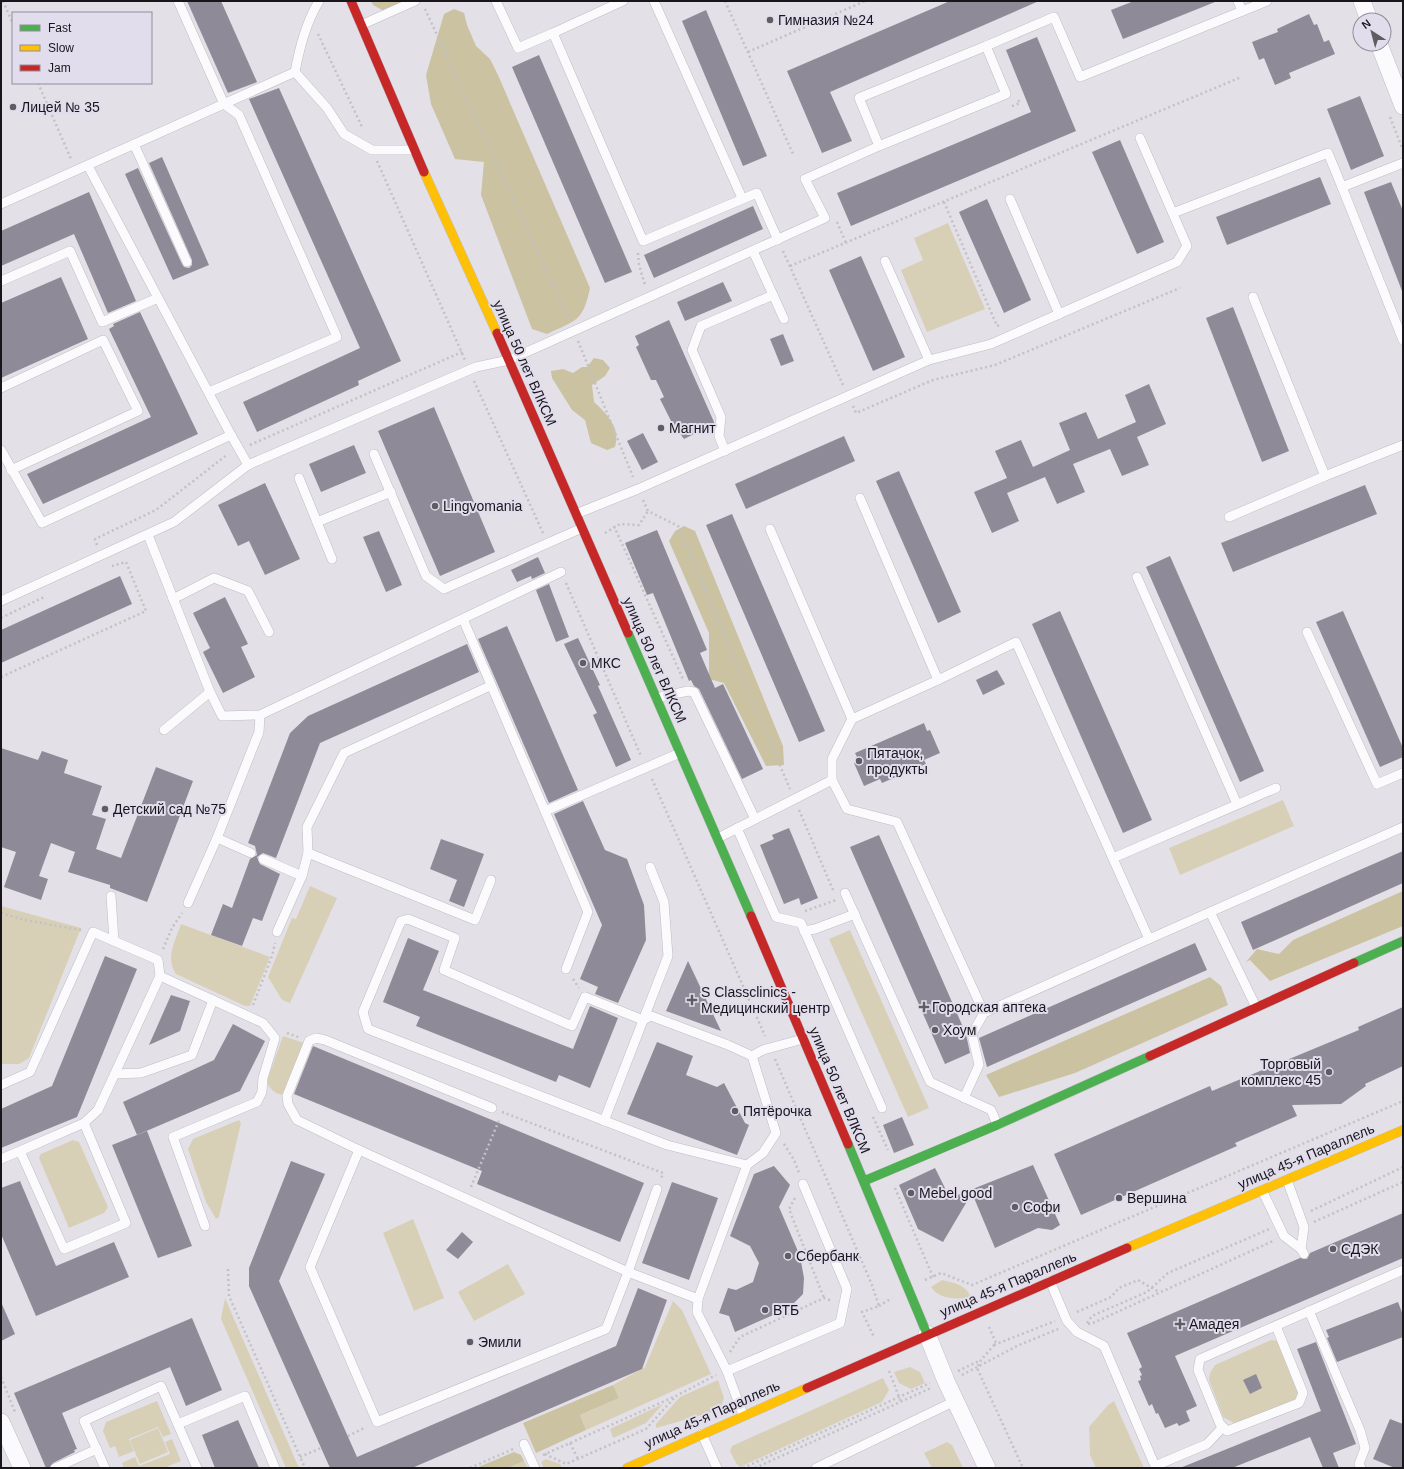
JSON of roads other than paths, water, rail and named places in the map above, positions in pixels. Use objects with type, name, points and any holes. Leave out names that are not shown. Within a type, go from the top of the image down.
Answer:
[{"type":"street","name":"улица 50 лет ВЛКСМ","points":[[350,1],[414,150],[509,360],[718,838],[864,1181],[927,1334]]},
{"type":"street","points":[[1362,1],[1366,12]]},
{"type":"street","points":[[1381,52],[1403,106]]},
{"type":"street","points":[[864,1181],[997,1125],[1403,941]]},
{"type":"street","name":"улица 45-я Параллель","points":[[627,1468],[702,1433],[982,1310],[1403,1130]]},
{"type":"street","points":[[927,1334],[944,1377],[987,1468]]},
{"type":"street","points":[[1,1422],[22,1468]]},
{"type":"lane","points":[[178,1],[224,104],[240,115],[337,337],[208,392]]},
{"type":"lane","points":[[295,72],[300,45],[310,16],[319,1]]},
{"type":"lane","points":[[361,25],[415,1]]},
{"type":"lane","points":[[496,1],[518,48],[623,1]]},
{"type":"lane","points":[[654,1],[742,198]]},
{"type":"lane","points":[[1238,1],[1242,11]]},
{"type":"lane","points":[[879,146],[859,98],[1054,17],[1080,78],[1267,1]]},
{"type":"lane","points":[[553,33],[643,241],[742,198],[757,193],[778,240]]},
{"type":"lane","points":[[1,601],[174,522],[248,464],[470,370],[509,360],[825,218],[805,179],[879,146],[1006,94],[986,46]]},
{"type":"lane","points":[[1,204],[295,72]]},
{"type":"lane","points":[[295,72],[328,108],[344,134],[372,150],[414,150]]},
{"type":"lane","points":[[576,514],[638,489],[929,360],[991,344],[1177,262],[1187,246],[1140,138]]},
{"type":"lane","points":[[134,144],[187,262]]},
{"type":"lane","points":[[1173,213],[1328,153],[1403,340]]},
{"type":"lane","points":[[1342,187],[1403,163]]},
{"type":"lane","points":[[88,166],[231,435],[248,464]]},
{"type":"lane","points":[[1010,199],[1059,314]]},
{"type":"lane","points":[[1,281],[70,251],[102,322],[158,298]]},
{"type":"lane","points":[[753,251],[784,319]]},
{"type":"lane","points":[[886,261],[929,360]]},
{"type":"lane","points":[[725,451],[719,436],[721,417],[692,350],[700,326],[773,295]]},
{"type":"lane","points":[[1253,298],[1325,476]]},
{"type":"lane","points":[[1,388],[103,340],[138,411],[11,470]]},
{"type":"lane","points":[[1,450],[42,523],[231,435]]},
{"type":"lane","points":[[1229,517],[1403,445]]},
{"type":"lane","points":[[374,454],[426,576],[444,589],[582,528]]},
{"type":"lane","points":[[300,478],[332,559]]},
{"type":"lane","points":[[317,522],[391,492]]},
{"type":"lane","points":[[860,498],[938,680]]},
{"type":"lane","points":[[770,529],[852,719]]},
{"type":"lane","points":[[148,535],[210,692],[222,716],[260,715],[561,572]]},
{"type":"lane","points":[[1137,577],[1237,804]]},
{"type":"lane","points":[[173,599],[214,578],[248,591],[269,632]]},
{"type":"lane","points":[[464,619],[490,686],[588,912],[566,969]]},
{"type":"lane","points":[[1307,632],[1376,784],[1403,773]]},
{"type":"lane","points":[[984,1013],[897,822],[847,809],[832,780],[832,759],[852,719],[938,680],[1016,642],[1149,939]]},
{"type":"lane","points":[[277,932],[302,876],[308,853],[307,827],[344,753],[490,686]]},
{"type":"lane","points":[[656,698],[688,691],[694,692],[755,819]]},
{"type":"lane","points":[[164,730],[210,692]]},
{"type":"lane","points":[[188,903],[217,838],[259,732],[260,715]]},
{"type":"lane","points":[[545,811],[680,753]]},
{"type":"lane","points":[[718,838],[832,780]]},
{"type":"lane","points":[[1113,858],[1276,788]]},
{"type":"lane","points":[[964,1098],[979,1065],[972,1034],[984,1013],[1403,827]]},
{"type":"lane","points":[[737,828],[776,917],[801,923],[882,1108]]},
{"type":"lane","points":[[217,838],[251,853]]},
{"type":"lane","points":[[308,853],[475,920],[491,880]]},
{"type":"lane","points":[[263,859],[302,876]]},
{"type":"lane","points":[[604,1121],[668,956],[664,902],[650,867]]},
{"type":"lane","points":[[845,893],[930,1082],[991,1110],[997,1125]]},
{"type":"lane","points":[[111,896],[114,941]]},
{"type":"lane","points":[[1210,912],[1256,1007]]},
{"type":"lane","points":[[804,931],[815,929],[855,914]]},
{"type":"lane","points":[[743,1415],[725,1367],[697,1312],[698,1299],[747,1165],[763,1153],[776,1133],[752,1056],[728,1045],[651,1016],[643,1020],[584,997],[572,1026],[444,970],[455,938],[408,919],[401,921],[363,1012],[368,1028],[667,1145],[747,1165]]},
{"type":"lane","points":[[1,1085],[30,1072],[93,932],[158,960],[160,976],[98,1110],[84,1123],[1,1159]]},
{"type":"lane","points":[[160,976],[263,1023],[275,1038],[264,1078],[262,1092],[257,1102],[173,1137],[205,1226]]},
{"type":"lane","points":[[115,1074],[141,1073],[192,1055],[213,1000]]},
{"type":"lane","points":[[492,1108],[316,1038],[309,1041],[287,1096],[288,1104],[297,1120],[466,1199],[628,1272],[698,1299]]},
{"type":"lane","points":[[752,1056],[770,1048],[803,1039]]},
{"type":"lane","points":[[20,1151],[64,1249],[122,1225],[126,1223],[84,1123]]},
{"type":"lane","points":[[360,1150],[310,1267],[377,1422],[606,1329],[657,1189]]},
{"type":"lane","points":[[1262,1190],[1280,1230],[1284,1236],[1303,1252],[1304,1227],[1287,1180]]},
{"type":"lane","points":[[725,1367],[840,1322],[846,1289],[803,1184]]},
{"type":"lane","points":[[1276,1326],[1303,1393],[1299,1403],[1227,1431],[1220,1424],[1198,1370],[1200,1359],[1309,1311],[1330,1298],[1403,1270]]},
{"type":"lane","points":[[1050,1281],[1065,1317],[1077,1332],[1104,1346],[1155,1466],[1207,1444],[1223,1427]]},
{"type":"lane","points":[[1309,1311],[1360,1430],[1364,1448],[1363,1467]]},
{"type":"lane","points":[[105,1468],[84,1420],[161,1386],[197,1468]]},
{"type":"lane","points":[[178,1424],[244,1396],[275,1468]]},
{"type":"lane","points":[[816,1468],[955,1401]]},
{"type":"lane","points":[[702,1433],[717,1468]]},
{"type":"lane","points":[[524,1444],[533,1464]]},
{"type":"lane","points":[[56,1468],[96,1449]]},
{"type":"place","name":"Гимназия №24","points":[[770,20]]},
{"type":"place","name":"Лицей № 35","points":[[13,107]]},
{"type":"place","name":"Магнит","points":[[661,428]]},
{"type":"place","name":"Lingvomania","points":[[435,506]]},
{"type":"place","name":"МКС","points":[[583,663]]},
{"type":"place","name":"Пятачок, продукты","points":[[859,761]]},
{"type":"place","name":"Детский сад №75","points":[[105,809]]},
{"type":"place","name":"S Classclinics - Медицинский центр","points":[[692,1000]]},
{"type":"place","name":"Городская аптека","points":[[924,1007]]},
{"type":"place","name":"Хоум","points":[[935,1030]]},
{"type":"place","name":"Торговый комплекс 45","points":[[1329,1072]]},
{"type":"place","name":"Пятёрочка","points":[[735,1111]]},
{"type":"place","name":"Mebel good","points":[[911,1193]]},
{"type":"place","name":"Вершина","points":[[1119,1198]]},
{"type":"place","name":"Софи","points":[[1015,1207]]},
{"type":"place","name":"СДЭК","points":[[1333,1249]]},
{"type":"place","name":"Сбербанк","points":[[788,1256]]},
{"type":"place","name":"ВТБ","points":[[765,1310]]},
{"type":"place","name":"Амадея","points":[[1180,1324]]},
{"type":"place","name":"Эмили","points":[[470,1342]]}]
